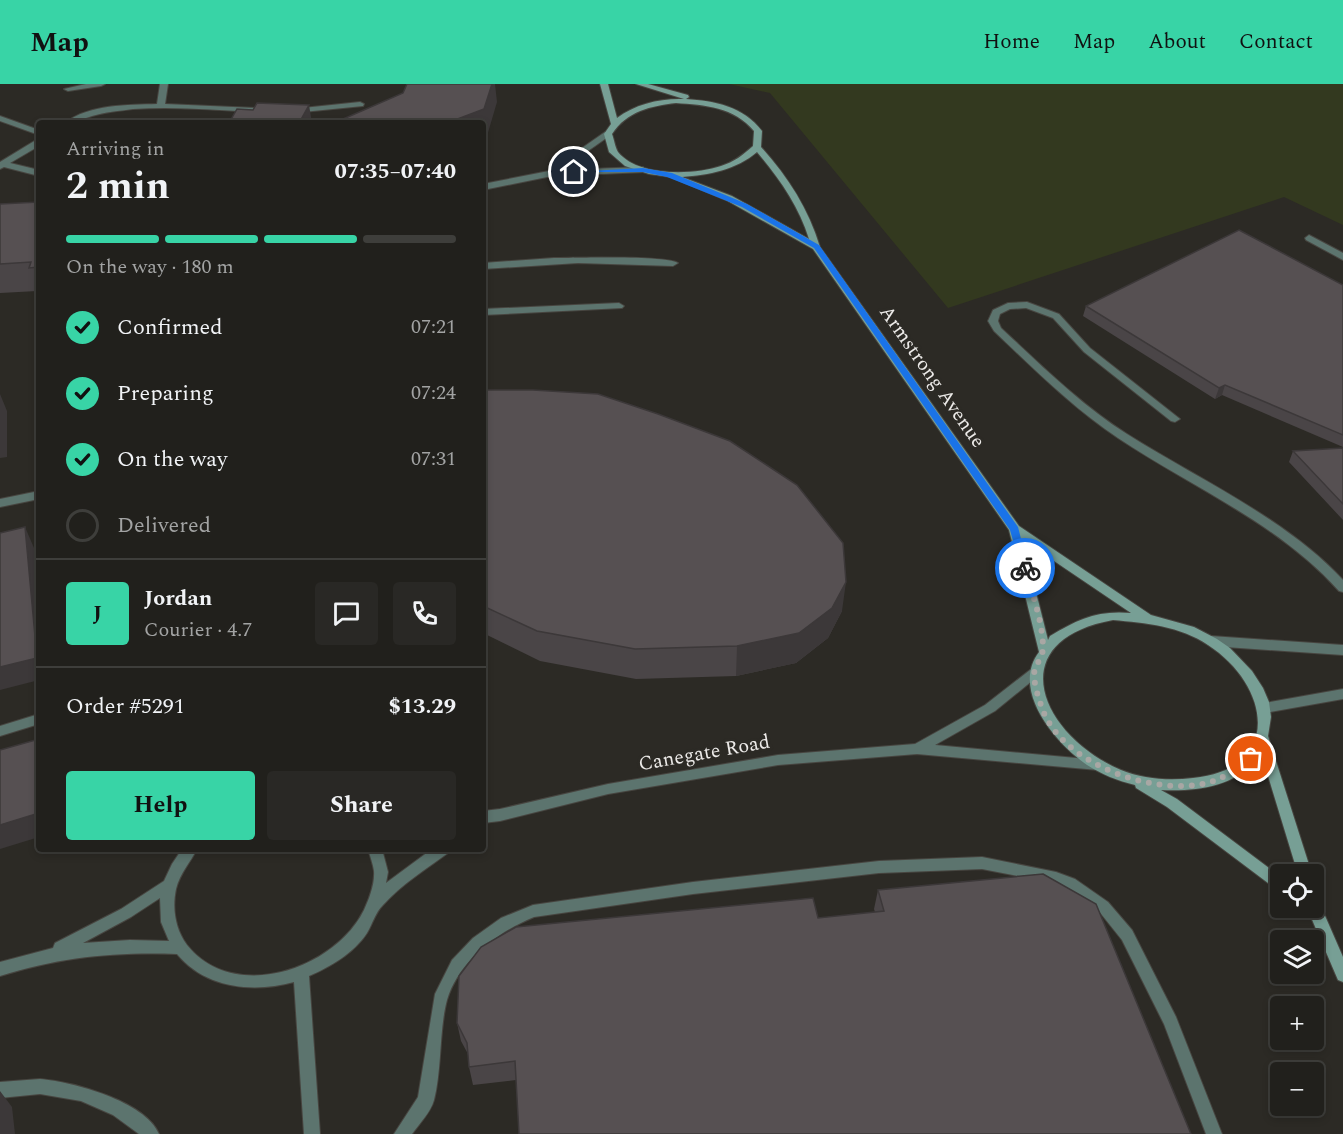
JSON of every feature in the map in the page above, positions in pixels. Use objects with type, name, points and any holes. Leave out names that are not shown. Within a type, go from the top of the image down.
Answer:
[{"type":"street","points":[[68,89],[101,84]]},
{"type":"street","points":[[552,173],[608,134],[614,123],[604,84]]},
{"type":"street","name":"Armstrong Avenue","points":[[640,84],[735,111],[753,124],[758,131],[758,147],[784,177],[796,196],[809,222],[816,247],[1015,529],[1146,618]]},
{"type":"street","points":[[161,107],[166,85]]},
{"type":"street","name":"Armstrong Avenue","points":[[614,123],[627,114],[646,106],[676,101],[708,104]]},
{"type":"street","points":[[284,111],[360,104]]},
{"type":"street","points":[[78,120],[105,111],[161,107],[265,111]]},
{"type":"street","points":[[0,118],[36,132]]},
{"type":"street","name":"Armstrong Avenue","points":[[608,134],[608,142],[619,158],[643,170],[669,175],[729,198],[816,247]]},
{"type":"street","points":[[2,165],[36,144]]},
{"type":"street","name":"Armstrong Avenue","points":[[669,175],[718,172],[744,161],[758,147]]},
{"type":"street","points":[[26,150],[36,153]]},
{"type":"street","points":[[2,165],[36,172]]},
{"type":"street","points":[[486,186],[552,173],[643,170]]},
{"type":"street","points":[[1309,238],[1343,257]]},
{"type":"street","points":[[486,266],[535,260],[596,258],[673,263]]},
{"type":"street","points":[[1175,419],[1087,350],[1056,316],[1045,310],[1017,304],[996,312],[993,321],[997,329],[1064,391],[1121,435],[1279,531],[1324,567],[1343,588]]},
{"type":"street","points":[[486,312],[619,306]]},
{"type":"street","points":[[0,503],[36,496]]},
{"type":"street","name":"Armstrong Avenue","points":[[1015,529],[1044,650]]},
{"type":"street","name":"Armstrong Avenue","points":[[1034,673],[1044,650],[1059,636],[1082,623],[1113,616],[1146,618],[1180,626],[1211,641],[1243,668],[1255,683],[1264,708],[1263,738],[1302,864]]},
{"type":"street","points":[[1211,641],[1343,650]]},
{"type":"street","points":[[1034,673],[1041,708],[1054,729],[1073,749],[1098,765],[1136,780],[1170,786],[1202,784],[1230,774],[1251,759],[1263,738]]},
{"type":"street","name":"Canegate Road","points":[[917,749],[990,708],[1034,673]]},
{"type":"street","points":[[1264,708],[1343,694]]},
{"type":"street","points":[[0,731],[36,720]]},
{"type":"street","name":"Canegate Road","points":[[486,817],[608,789],[778,760],[917,749],[1098,765]]},
{"type":"street","points":[[1136,780],[1180,809],[1270,877]]},
{"type":"street","name":"Canegate Road","points":[[486,823],[500,815]]},
{"type":"street","points":[[188,852],[169,885],[166,918],[178,948],[200,968],[230,980],[265,981],[301,973],[334,955],[360,931],[376,902],[408,873],[439,852]]},
{"type":"street","points":[[376,852],[381,872],[376,902]]},
{"type":"street","points":[[402,1134],[426,1100],[440,999],[457,965],[478,943],[506,922],[533,911],[693,888],[879,867],[982,863],[1051,876],[1070,883],[1103,906],[1127,935],[1171,1022],[1214,1134]]},
{"type":"street","points":[[48,954],[126,913],[169,885]]},
{"type":"street","points":[[1318,918],[1343,975]]},
{"type":"street","points":[[0,969],[48,954],[92,946],[178,948]]},
{"type":"street","points":[[301,973],[312,1134]]},
{"type":"street","points":[[0,1090],[17,1086],[63,1087],[97,1099],[136,1119],[151,1134]]},
{"type":"green space","points":[[729,84],[1343,84],[1343,225],[1284,197],[948,308],[770,93]]},
{"type":"building","points":[[407,84],[492,84],[484,109],[455,120],[341,120],[403,93]]},
{"type":"building","points":[[257,103],[309,105],[301,120],[231,120],[237,109],[253,110]]},
{"type":"building","points":[[36,202],[36,267],[29,268],[31,262],[0,264],[0,204]]},
{"type":"building","points":[[1239,230],[1343,285],[1343,435],[1225,385],[1219,388],[1086,306]]},
{"type":"building","points":[[486,390],[598,394],[730,441],[797,485],[843,543],[846,582],[832,608],[799,633],[737,646],[635,649],[537,631],[486,607]]},
{"type":"building","points":[[1343,448],[1343,504],[1293,451]]},
{"type":"building","points":[[25,527],[36,658],[0,667],[0,533]]},
{"type":"building","points":[[36,740],[36,814],[0,825],[0,750]]},
{"type":"building","points":[[1043,874],[1096,904],[1191,1134],[519,1134],[515,1061],[469,1067],[467,1043],[457,1023],[459,976],[481,947],[516,927],[813,898],[818,918],[884,911],[878,890]]},
{"type":"way so far","points":[[1025,568],[1044,650],[1034,673],[1041,708],[1054,729],[1073,749],[1116,774],[1170,786],[1202,784],[1230,774],[1251,759]]},
{"type":"route","points":[[574,172],[643,170],[669,175],[744,205],[816,247],[1015,529],[1025,568]]}]
